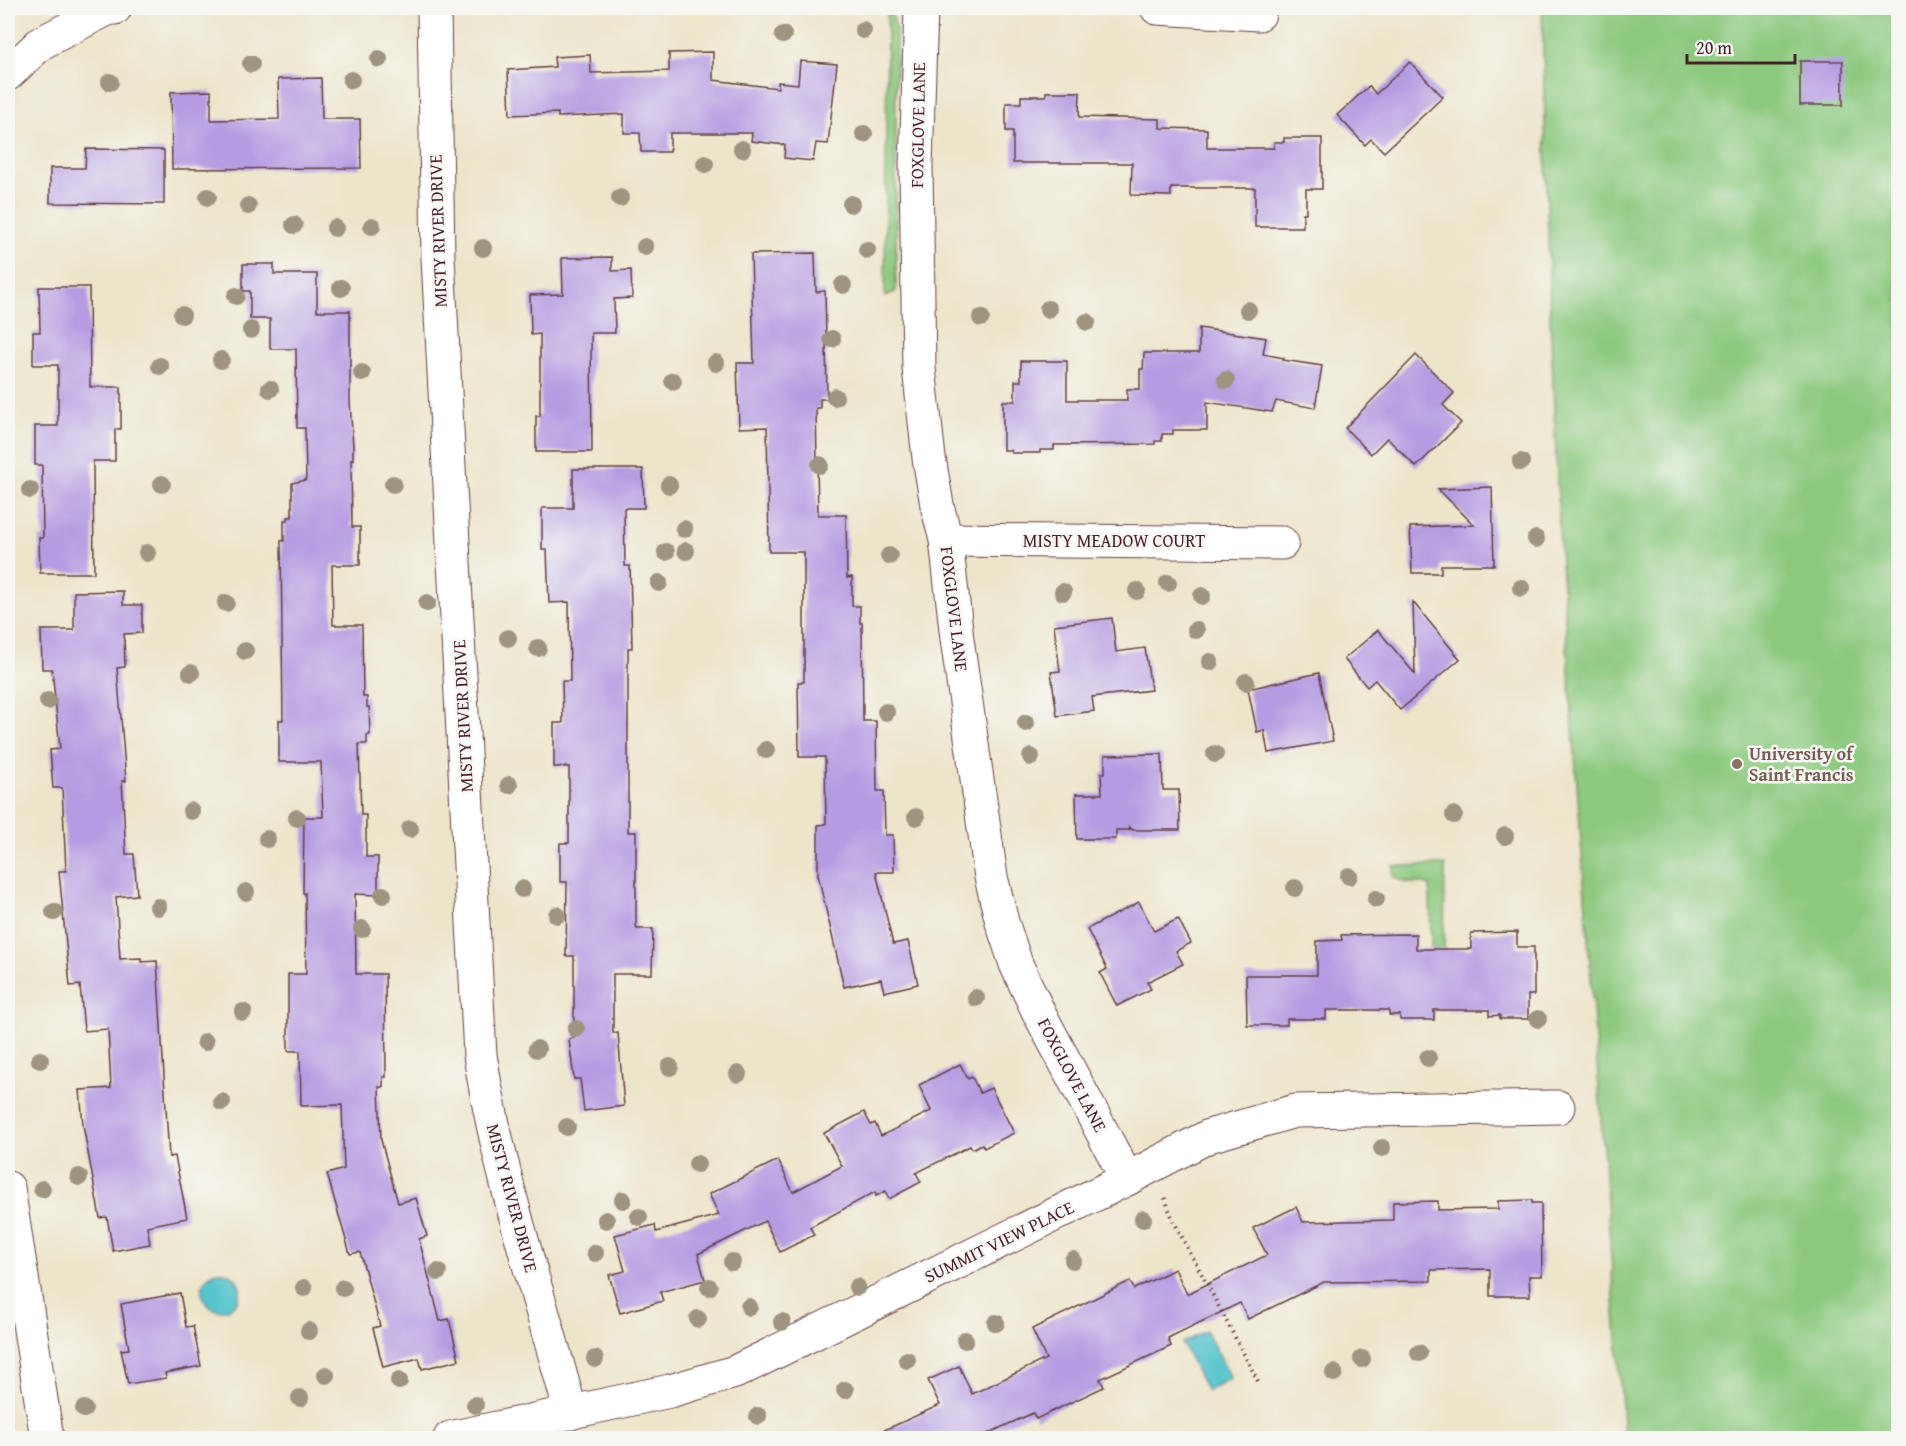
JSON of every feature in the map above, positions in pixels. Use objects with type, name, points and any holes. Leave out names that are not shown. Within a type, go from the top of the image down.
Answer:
[{"type":"street","points":[[8,74],[41,43],[107,9],[115,8]]},
{"type":"street","name":"MISTY RIVER DRIVE","points":[[434,8],[438,258],[480,1055],[487,1100],[505,1182],[571,1413]]},
{"type":"street","name":"FOXGLOVE LANE","points":[[921,8],[916,166],[919,368],[929,458],[937,506],[946,540],[951,595],[991,877],[1002,922],[1016,964],[1038,1011],[1127,1179]]},
{"type":"street","points":[[1157,8],[1259,14]]},
{"type":"street","name":"MISTY MEADOW COURT","points":[[946,540],[1282,543]]},
{"type":"street","name":"SUMMIT VIEW PLACE","points":[[450,1438],[694,1385],[735,1372],[1127,1179],[1209,1136],[1295,1111],[1558,1107]]},
{"type":"street","points":[[8,1188],[48,1438]]},
{"type":"path","points":[[1163,1188],[1172,1218],[1258,1381]]},
{"type":"green space","name":"University of Saint Francis","points":[[1542,8],[1898,8],[1898,1438],[1624,1438],[1560,548],[1550,315]]},
{"type":"green space","points":[[887,11],[893,17],[896,29],[896,291],[885,297]]},
{"type":"green space","points":[[1445,865],[1444,950],[1431,949],[1430,886],[1398,879],[1393,876],[1393,866]]},
{"type":"water","points":[[221,1272],[235,1277],[240,1291],[235,1305],[221,1310],[207,1305],[202,1291],[207,1277]]},
{"type":"water","points":[[1206,1331],[1231,1378],[1207,1391],[1182,1343]]},
{"type":"building","points":[[713,52],[713,80],[778,88],[778,82],[798,84],[800,61],[837,64],[828,144],[816,143],[813,161],[784,158],[785,145],[751,141],[752,133],[670,133],[670,152],[641,152],[640,133],[624,133],[624,114],[558,117],[558,113],[510,115],[508,70],[555,67],[554,57],[590,55],[591,73],[669,71],[669,53]]},
{"type":"building","points":[[1800,61],[1843,61],[1843,105],[1800,105]]},
{"type":"building","points":[[1410,62],[1443,97],[1384,152],[1371,139],[1365,145],[1337,115],[1369,86],[1376,94]]},
{"type":"building","points":[[321,78],[322,119],[360,119],[361,168],[172,169],[171,92],[211,91],[211,120],[279,119],[278,79]]},
{"type":"building","points":[[1046,92],[1080,92],[1079,117],[1160,119],[1160,128],[1207,129],[1207,148],[1274,148],[1274,142],[1284,142],[1284,138],[1322,138],[1322,189],[1306,189],[1306,213],[1303,213],[1303,227],[1255,227],[1255,188],[1171,188],[1171,196],[1131,195],[1132,163],[1013,163],[1013,131],[1006,131],[1006,103],[1021,103],[1021,96],[1046,96]]},
{"type":"building","points":[[86,149],[164,150],[164,204],[50,203],[50,168],[85,168]]},
{"type":"building","points":[[815,253],[816,292],[825,291],[827,399],[820,399],[820,408],[816,408],[818,515],[846,515],[847,578],[852,577],[852,606],[860,606],[860,623],[862,623],[863,721],[876,721],[877,791],[884,791],[885,835],[893,835],[894,872],[876,872],[893,944],[908,941],[918,984],[884,992],[881,979],[844,987],[818,875],[818,825],[826,824],[825,757],[799,757],[798,682],[804,682],[804,552],[769,552],[767,427],[739,428],[737,363],[754,363],[751,254]]},
{"type":"building","points":[[612,257],[612,271],[631,270],[632,298],[614,299],[615,333],[591,333],[592,452],[536,452],[536,416],[540,416],[540,334],[531,335],[530,295],[563,294],[562,258]]},
{"type":"building","points":[[243,264],[274,264],[274,274],[317,274],[317,311],[350,311],[352,527],[360,527],[360,565],[332,565],[333,625],[362,625],[363,697],[367,697],[367,707],[369,707],[370,735],[367,735],[367,744],[359,744],[361,815],[366,815],[366,857],[378,857],[378,895],[355,894],[356,974],[385,974],[386,1077],[383,1077],[383,1087],[379,1087],[381,1140],[398,1203],[416,1198],[427,1236],[419,1239],[440,1321],[449,1319],[459,1360],[422,1369],[419,1358],[383,1367],[373,1328],[380,1326],[360,1252],[350,1254],[327,1174],[344,1169],[342,1105],[301,1106],[300,1051],[288,1051],[288,974],[306,974],[305,893],[303,893],[304,817],[323,817],[321,762],[279,762],[279,720],[283,720],[281,541],[284,541],[284,520],[292,517],[292,483],[306,480],[305,428],[297,428],[296,349],[270,349],[270,319],[250,319],[250,291],[243,291]]},
{"type":"building","points":[[39,287],[89,287],[90,387],[121,387],[121,429],[115,429],[115,461],[93,461],[94,573],[40,573],[39,538],[43,538],[42,465],[35,465],[35,426],[58,426],[58,365],[33,365],[33,332],[40,332]]},
{"type":"building","points":[[1199,328],[1266,338],[1263,354],[1284,358],[1283,360],[1322,366],[1315,408],[1276,401],[1272,412],[1207,402],[1207,430],[1173,430],[1173,434],[1162,434],[1162,441],[1155,441],[1155,444],[1054,445],[1054,450],[1040,450],[1040,453],[1011,453],[1011,450],[1003,450],[1003,401],[1015,401],[1015,381],[1021,381],[1021,361],[1067,361],[1067,400],[1127,400],[1127,389],[1140,389],[1140,369],[1143,369],[1144,353],[1199,353]]},
{"type":"building","points":[[1416,355],[1454,393],[1443,405],[1461,423],[1416,467],[1387,438],[1371,454],[1345,428]]},
{"type":"building","points":[[573,469],[643,469],[644,508],[624,508],[625,566],[630,566],[632,648],[628,648],[628,832],[636,832],[637,929],[653,929],[652,974],[613,974],[613,1033],[618,1033],[624,1106],[584,1111],[580,1079],[574,1079],[569,1039],[574,1038],[574,956],[566,956],[567,882],[560,882],[560,843],[569,843],[569,767],[554,767],[554,723],[563,723],[562,681],[570,681],[569,602],[549,603],[547,550],[542,550],[542,508],[573,508]]},
{"type":"building","points":[[1492,487],[1494,565],[1441,565],[1441,573],[1412,573],[1410,527],[1474,525],[1438,489]]},
{"type":"building","points":[[123,591],[123,605],[142,605],[142,633],[124,634],[125,667],[117,668],[126,781],[122,781],[126,854],[134,854],[137,895],[116,897],[120,959],[141,958],[141,962],[157,961],[169,1157],[175,1156],[187,1218],[147,1226],[150,1244],[113,1251],[107,1217],[100,1218],[83,1125],[80,1090],[111,1088],[108,1029],[84,1031],[80,985],[70,986],[59,871],[66,871],[62,788],[53,788],[50,750],[60,749],[52,669],[42,669],[41,630],[74,630],[74,592]]},
{"type":"building","points":[[1413,602],[1460,659],[1400,710],[1375,680],[1367,687],[1344,659],[1378,630],[1415,674]]},
{"type":"building","points":[[1112,618],[1116,652],[1145,648],[1151,690],[1092,697],[1094,711],[1057,716],[1051,672],[1060,671],[1054,625]]},
{"type":"building","points":[[1319,673],[1333,741],[1268,753],[1264,730],[1257,732],[1248,689]]},
{"type":"building","points":[[1162,754],[1163,790],[1179,790],[1180,830],[1133,830],[1129,827],[1130,830],[1116,830],[1116,839],[1077,839],[1076,794],[1102,794],[1101,773],[1105,773],[1105,755]]},
{"type":"building","points":[[1139,902],[1154,931],[1178,919],[1191,943],[1176,951],[1183,964],[1147,982],[1151,989],[1117,1006],[1100,973],[1107,969],[1087,929]]},
{"type":"building","points":[[1517,932],[1517,947],[1534,947],[1534,995],[1528,995],[1528,1019],[1500,1019],[1500,1015],[1489,1016],[1489,1010],[1434,1010],[1434,1020],[1400,1020],[1400,1015],[1389,1015],[1389,1010],[1326,1010],[1326,1019],[1287,1019],[1287,1025],[1247,1025],[1246,975],[1317,975],[1317,941],[1342,940],[1341,935],[1416,934],[1416,949],[1471,949],[1471,933]]},
{"type":"building","points":[[960,1064],[968,1079],[972,1077],[980,1093],[991,1088],[1014,1133],[984,1148],[982,1144],[972,1149],[970,1146],[916,1173],[921,1182],[889,1199],[885,1191],[876,1196],[875,1192],[810,1227],[814,1235],[780,1252],[765,1221],[698,1254],[705,1280],[660,1292],[663,1301],[620,1313],[609,1275],[625,1271],[615,1235],[655,1225],[656,1232],[719,1215],[709,1194],[778,1160],[793,1192],[842,1166],[824,1133],[864,1112],[871,1125],[875,1123],[881,1136],[931,1111],[919,1085]]},
{"type":"building","points":[[1532,1200],[1532,1203],[1541,1203],[1542,1276],[1529,1276],[1530,1296],[1490,1296],[1490,1269],[1431,1270],[1431,1281],[1324,1282],[1248,1319],[1240,1303],[1168,1338],[1171,1346],[1100,1379],[1104,1387],[1036,1419],[1033,1413],[978,1438],[867,1438],[940,1405],[928,1380],[959,1366],[972,1394],[1046,1359],[1032,1329],[1130,1281],[1134,1289],[1175,1269],[1187,1294],[1267,1255],[1253,1228],[1296,1207],[1303,1222],[1393,1220],[1393,1202],[1438,1201],[1438,1210],[1498,1209],[1498,1201]]},
{"type":"building","points":[[180,1293],[186,1327],[193,1326],[201,1366],[165,1373],[166,1378],[128,1384],[121,1350],[129,1349],[121,1304]]},
{"type":"place","name":"University of Saint Francis","points":[[1737,764]]}]
